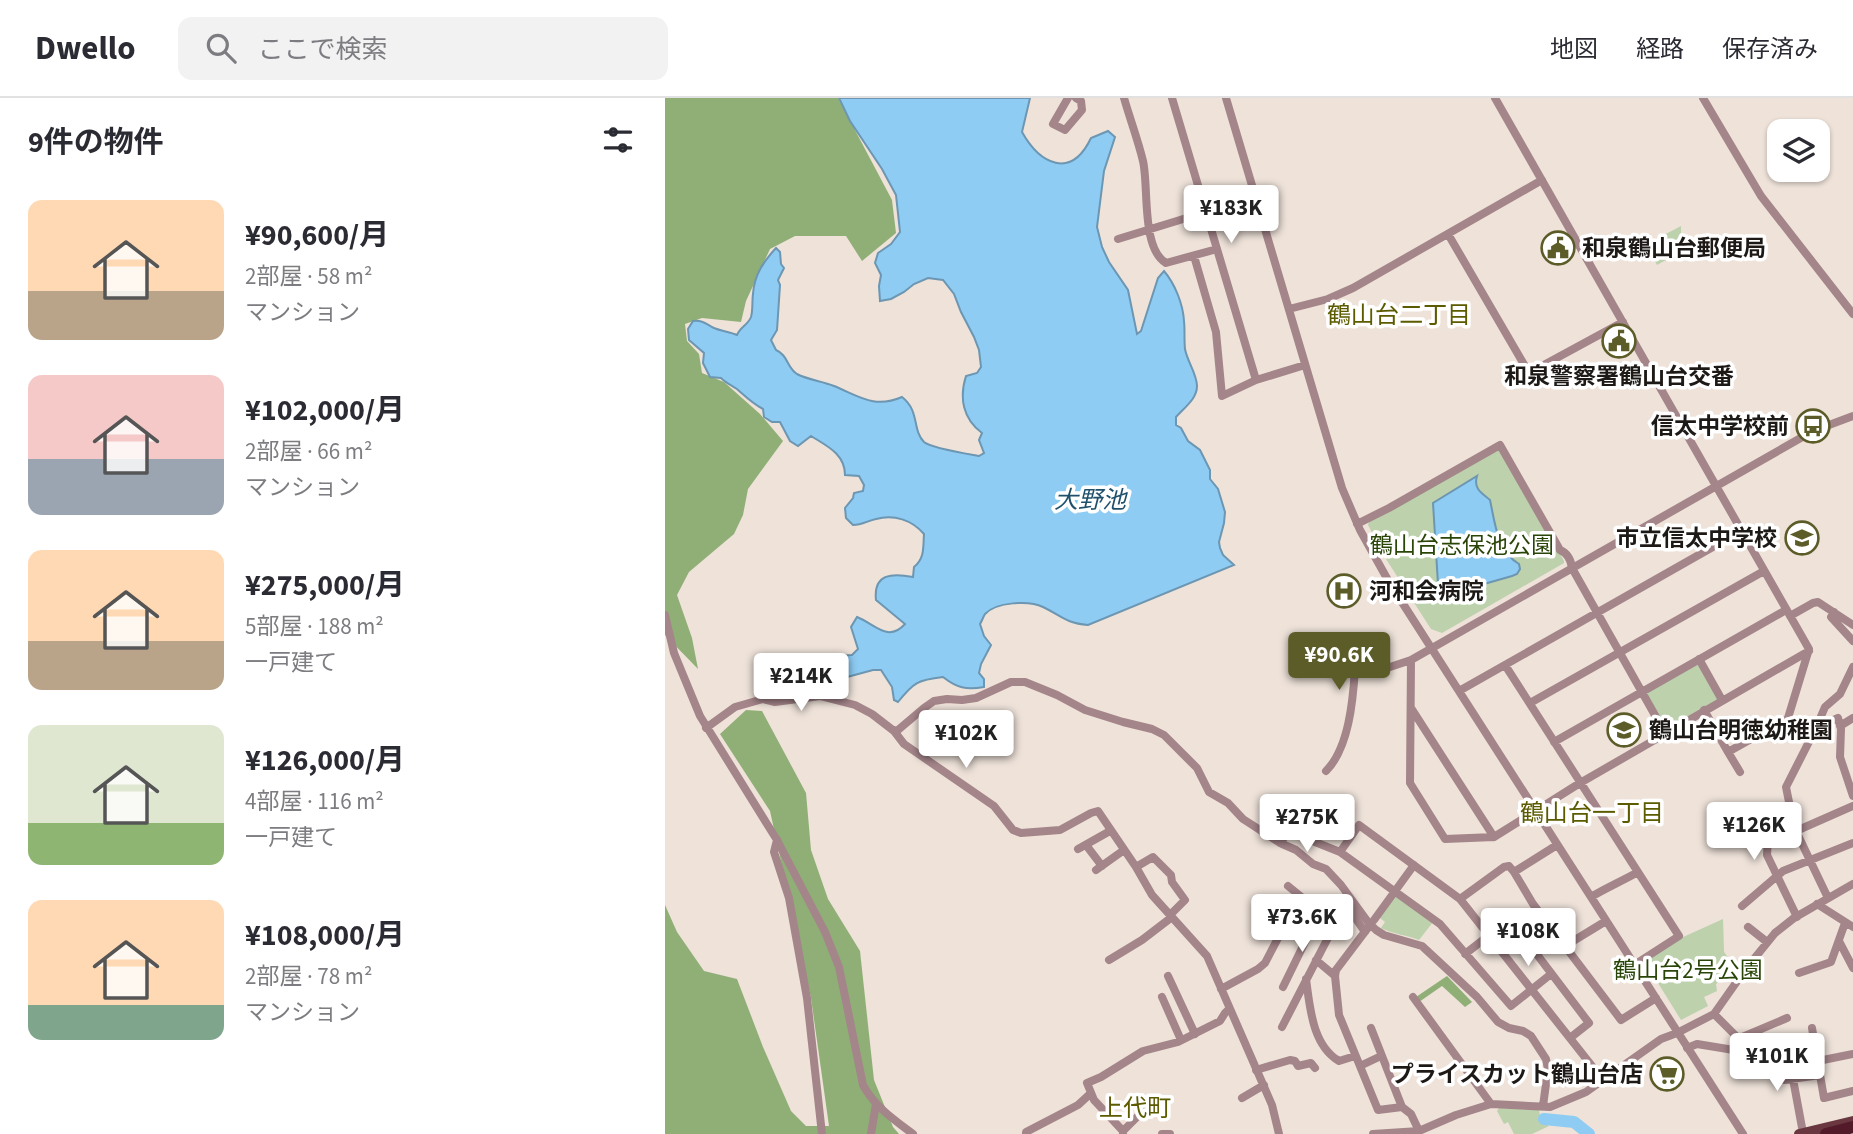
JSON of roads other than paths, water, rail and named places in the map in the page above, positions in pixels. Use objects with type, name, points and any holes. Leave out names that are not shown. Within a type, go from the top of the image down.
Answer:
[{"type":"highway","points":[[1826,1134],[1853,1128]]},
{"type":"main road","points":[[1801,1133],[1853,1121]]},
{"type":"street","points":[[1069,98],[1051,128],[1065,130],[1085,112],[1081,101],[1076,98]]},
{"type":"street","points":[[1124,98],[1144,163],[1149,229],[1159,259],[1166,264],[1217,249]]},
{"type":"street","points":[[1172,98],[1256,380]]},
{"type":"street","points":[[1226,98],[1342,488],[1357,524],[1372,554],[1431,648],[1743,1134]]},
{"type":"street","points":[[1495,98],[1809,649],[1788,718],[1728,751]]},
{"type":"street","points":[[1703,98],[1761,197],[1853,314]]},
{"type":"street","points":[[1289,309],[1341,294],[1542,180]]},
{"type":"street","points":[[1118,239],[1255,197]]},
{"type":"street","points":[[1448,234],[1529,373],[1623,322]]},
{"type":"street","points":[[1194,256],[1216,332],[1222,396],[1256,380],[1305,365]]},
{"type":"street","points":[[1326,771],[1333,765],[1345,734],[1356,669],[1384,669],[1411,660],[1813,431],[1853,416]]},
{"type":"street","points":[[1357,524],[1500,445],[1560,550],[1565,552],[1571,562],[1665,733]]},
{"type":"street","points":[[1459,691],[1741,531]]},
{"type":"street","points":[[1530,703],[1764,571]]},
{"type":"street","points":[[1554,742],[1699,659],[1813,603],[1818,602],[1853,625]]},
{"type":"street","points":[[1834,612],[1831,617],[1853,641]]},
{"type":"street","points":[[665,615],[674,653],[706,728],[777,840],[825,932],[839,967],[863,1085],[884,1112],[913,1134]]},
{"type":"street","points":[[1411,660],[1410,783],[1445,839],[1494,837],[1580,783],[1808,651]]},
{"type":"street","points":[[1699,659],[1722,700]]},
{"type":"street","points":[[1505,665],[1679,936],[1634,965]]},
{"type":"street","points":[[1828,898],[1795,829],[1786,787],[1825,707],[1840,694],[1853,667]]},
{"type":"street","points":[[894,730],[898,730],[935,701],[976,698],[1011,682],[1025,682],[1058,695],[1085,710],[1164,735],[1197,768],[1209,792],[1228,803],[1243,820],[1296,850],[1313,864],[1326,869],[1347,900],[1370,926],[1384,935],[1422,946],[1477,997],[1498,1022],[1531,1036],[1548,1069],[1543,1106]]},
{"type":"street","points":[[706,728],[735,707],[763,699],[775,702],[820,696],[855,705],[894,730],[904,744],[994,807],[1017,832],[1060,830],[1098,811],[1152,895],[1207,956],[1272,1105],[1279,1134]]},
{"type":"street","points":[[1411,708],[1494,837]]},
{"type":"street","points":[[1704,710],[1740,772]]},
{"type":"street","points":[[1816,728],[1838,718],[1840,757],[1853,796]]},
{"type":"street","points":[[1840,726],[1853,718]]},
{"type":"street","points":[[1280,843],[1310,803]]},
{"type":"street","points":[[1797,916],[1767,855],[1768,839],[1853,806]]},
{"type":"street","points":[[1294,824],[1315,842],[1340,852],[1440,924],[1511,1006],[1551,974]]},
{"type":"street","points":[[1340,852],[1359,825],[1460,899],[1603,1080]]},
{"type":"street","points":[[1110,831],[1082,847],[1099,868],[1124,850]]},
{"type":"street","points":[[777,840],[774,852],[789,898],[807,998],[822,1134]]},
{"type":"street","points":[[1742,906],[1783,871],[1853,843]]},
{"type":"street","points":[[1514,873],[1557,845]]},
{"type":"street","points":[[1109,960],[1142,940],[1171,916],[1185,900],[1172,882],[1171,876],[1153,857],[1136,867]]},
{"type":"street","points":[[1402,1107],[1378,1110],[1339,1015],[1335,976],[1336,970],[1413,865]]},
{"type":"street","points":[[1460,899],[1509,866],[1533,904],[1621,1020],[1656,998]]},
{"type":"street","points":[[1591,897],[1638,872]]},
{"type":"street","points":[[1373,1134],[1419,1131],[1455,1115],[1491,1104],[1550,1107],[1586,1092],[1661,1039],[1714,1014],[1775,933],[1797,916],[1853,884]]},
{"type":"street","points":[[1288,886],[1336,920]]},
{"type":"street","points":[[1221,989],[1265,963],[1287,921],[1304,899]]},
{"type":"street","points":[[1282,1027],[1347,900]]},
{"type":"street","points":[[1799,973],[1831,962],[1849,925],[1817,904]]},
{"type":"street","points":[[1465,954],[1510,919],[1589,1023],[1570,1038]]},
{"type":"street","points":[[1565,946],[1606,920]]},
{"type":"street","points":[[1283,987],[1306,940],[1287,921]]},
{"type":"street","points":[[1748,927],[1767,942]]},
{"type":"street","points":[[1839,941],[1853,968]]},
{"type":"street","points":[[1316,960],[1335,976]]},
{"type":"street","points":[[1168,976],[1195,1034]]},
{"type":"street","points":[[1306,979],[1312,1023],[1327,1052],[1339,1060],[1356,1056]]},
{"type":"street","points":[[1162,997],[1181,1040]]},
{"type":"street","points":[[1413,997],[1491,1104]]},
{"type":"street","points":[[1166,1007],[1179,1000]]},
{"type":"street","points":[[1155,1100],[1123,1132],[1090,1094],[1087,1083],[1143,1051],[1181,1040],[1220,1021],[1229,1009]]},
{"type":"street","points":[[1714,1014],[1742,1041],[1787,1018]]},
{"type":"street","points":[[1371,1028],[1402,1107],[1411,1114],[1419,1131]]},
{"type":"street","points":[[1812,1028],[1824,1098],[1853,1091]]},
{"type":"street","points":[[1687,1048],[1697,1045],[1746,1052],[1784,1080],[1820,1075]]},
{"type":"street","points":[[1818,1061],[1853,1054]]},
{"type":"street","points":[[1360,1066],[1381,1056]]},
{"type":"street","points":[[1256,1070],[1290,1060],[1295,1061],[1298,1066],[1311,1063],[1315,1068]]},
{"type":"street","points":[[1793,1079],[1801,1133]]},
{"type":"street","points":[[1242,1098],[1263,1085]]},
{"type":"street","points":[[1026,1134],[1078,1105],[1090,1094]]},
{"type":"street","points":[[871,1134],[876,1104]]},
{"type":"street","points":[[1162,1134],[1170,1134]]},
{"type":"water","name":"大野池","points":[[839,98],[1030,98],[1022,132],[1038,152],[1056,163],[1074,159],[1091,138],[1108,131],[1115,137],[1104,171],[1097,227],[1102,247],[1128,290],[1137,334],[1141,331],[1158,278],[1164,271],[1178,294],[1183,315],[1185,349],[1197,386],[1192,399],[1176,417],[1176,425],[1181,428],[1188,441],[1200,450],[1210,470],[1210,479],[1218,489],[1225,512],[1220,548],[1223,555],[1234,565],[1088,625],[1069,621],[1030,603],[1013,603],[990,610],[980,624],[991,645],[979,673],[984,679],[984,687],[962,687],[943,677],[935,678],[917,683],[898,702],[894,700],[892,687],[881,670],[840,679],[838,656],[852,655],[858,649],[851,627],[857,617],[887,632],[893,632],[905,624],[876,600],[876,591],[878,584],[886,577],[913,577],[914,567],[922,556],[924,534],[914,525],[896,518],[853,525],[846,518],[845,508],[854,493],[863,491],[864,485],[859,476],[845,475],[838,456],[811,436],[798,446],[790,441],[780,422],[772,422],[764,417],[763,409],[721,378],[710,377],[703,363],[704,353],[689,340],[688,329],[693,321],[699,321],[737,335],[751,317],[758,275],[776,248],[780,252],[784,268],[778,280],[777,330],[771,340],[794,371],[867,400],[883,402],[902,397],[914,414],[918,432],[924,442],[967,454],[979,456],[984,453],[979,440],[982,433],[967,415],[963,400],[966,376],[977,373],[981,367],[979,350],[954,294],[943,280],[928,278],[891,299],[880,301],[881,275],[875,263],[878,253],[891,244],[900,232],[896,195],[850,121]]},
{"type":"water","points":[[1477,476],[1477,487],[1490,500],[1501,544],[1519,564],[1520,569],[1512,576],[1435,598],[1438,584],[1433,503]]},
{"type":"waterway","points":[[1544,1119],[1574,1122],[1589,1134]]},
{"type":"place","name":"和泉鶴山台郵便局","points":[[1558,248]]},
{"type":"place","name":"和泉警察署鶴山台交番","points":[[1619,341]]},
{"type":"place","name":"信太中学校前","points":[[1813,426]]},
{"type":"place","name":"市立信太中学校","points":[[1802,538]]},
{"type":"place","name":"河和会病院","points":[[1344,591]]},
{"type":"place","name":"鶴山台明徳幼稚園","points":[[1624,730]]},
{"type":"place","name":"プライスカット鶴山台店","points":[[1667,1074]]},
{"type":"district","name":"鶴山台二丁目","points":[[1399,315]]},
{"type":"district","name":"鶴山台一丁目","points":[[1592,813]]},
{"type":"district","name":"上代町","points":[[1135,1108]]},
{"type":"park label","name":"鶴山台志保池公園","points":[[1462,545]]},
{"type":"park label","name":"鶴山台2号公園","points":[[1688,970]]}]
